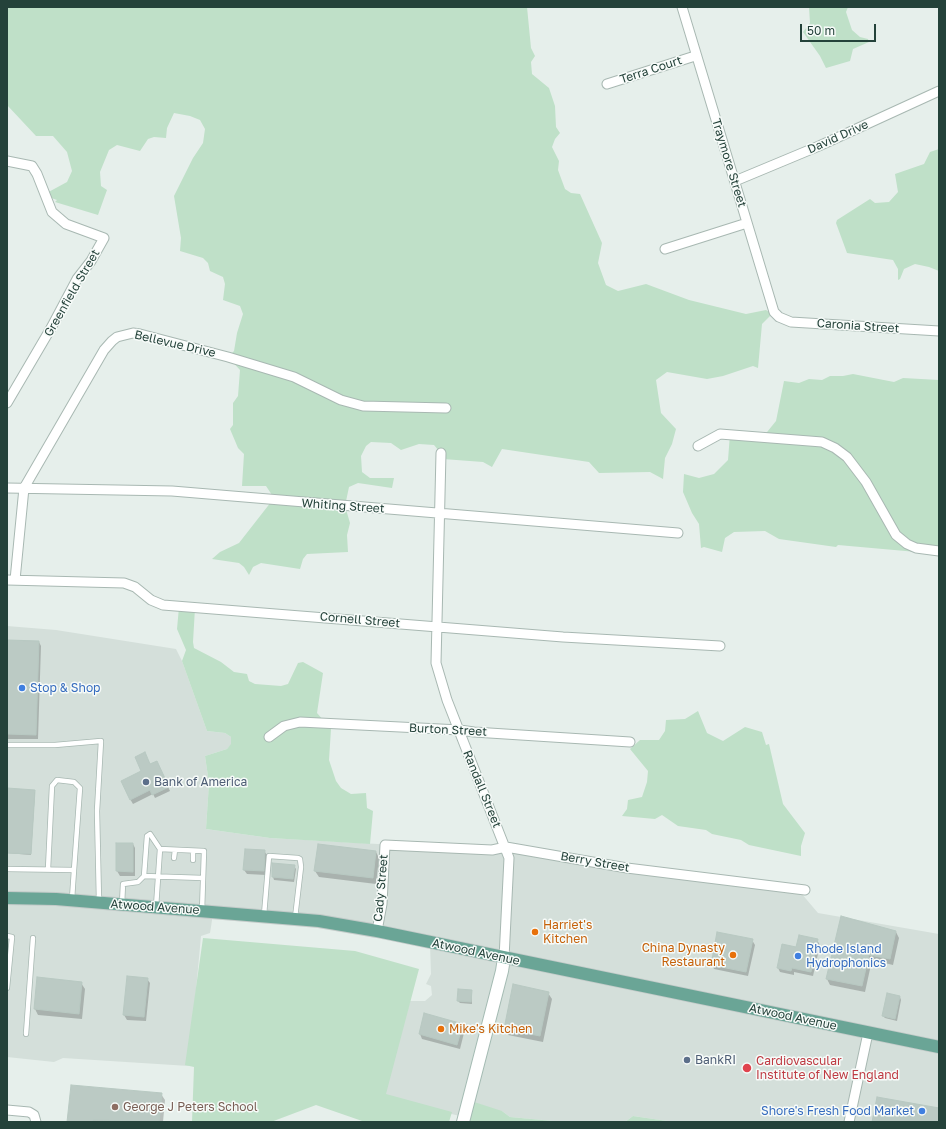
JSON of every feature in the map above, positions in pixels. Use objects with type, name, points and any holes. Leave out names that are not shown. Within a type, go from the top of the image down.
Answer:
[{"type":"main road","name":"Atwood Avenue","points":[[7,898],[72,901],[295,918],[377,931],[868,1033],[939,1046]]},
{"type":"street","name":"Traymore Street","points":[[682,7],[695,56],[735,181],[774,312],[779,317]]},
{"type":"street","name":"Terra Court","points":[[607,84],[695,56]]},
{"type":"street","name":"David Drive","points":[[735,181],[819,146],[939,91]]},
{"type":"street","name":"Greenfield Street","points":[[7,161],[32,166],[37,174],[52,212],[66,224],[104,238],[91,261],[77,279],[51,328],[7,403]]},
{"type":"street","points":[[665,249],[747,223]]},
{"type":"street","name":"Caronia Street","points":[[779,317],[792,322],[939,331]]},
{"type":"street","name":"Bellevue Drive","points":[[11,580],[24,488],[104,350],[112,341],[126,334],[140,334],[235,359],[294,377],[341,400],[363,406],[446,408]]},
{"type":"street","points":[[698,446],[720,434],[822,442],[835,448],[847,457],[866,482],[896,535],[907,544],[916,548],[939,551]]},
{"type":"street","name":"Randall Street","points":[[441,453],[436,626],[438,671],[474,773],[506,847],[509,858],[502,971],[463,1122]]},
{"type":"street","name":"Whiting Street","points":[[7,488],[172,491],[346,507],[439,513],[678,533]]},
{"type":"street","name":"Cornell Street","points":[[11,580],[124,583],[135,587],[151,600],[162,605],[563,637],[720,646]]},
{"type":"street","name":"Burton Street","points":[[269,737],[284,726],[300,722],[458,730],[630,742]]},
{"type":"street","name":"Berry Street","points":[[385,845],[492,850],[506,847],[627,868],[805,890]]},
{"type":"street","name":"Cady Street","points":[[377,931],[382,904],[385,845]]},
{"type":"street","points":[[849,1122],[868,1033]]},
{"type":"street","points":[[7,1110],[29,1112],[34,1115],[36,1122]]},
{"type":"lane","points":[[7,745],[55,745],[100,741],[97,811],[99,903]]},
{"type":"lane","points":[[48,868],[52,786],[56,780],[74,782],[80,788],[72,901]]},
{"type":"lane","points":[[122,905],[123,884],[138,882],[144,876],[147,836],[150,834],[160,849],[156,908]]},
{"type":"lane","points":[[160,849],[204,851],[202,911]]},
{"type":"lane","points":[[174,858],[175,850]]},
{"type":"lane","points":[[193,851],[193,860]]},
{"type":"lane","points":[[264,916],[270,856],[300,859],[301,867],[295,918]]},
{"type":"lane","points":[[7,869],[48,868],[74,870]]},
{"type":"lane","points":[[144,876],[158,877],[173,875],[203,878]]},
{"type":"lane","points":[[7,936],[12,937],[7,988]]},
{"type":"lane","points":[[26,1034],[33,938]]},
{"type":"shaded area","points":[[7,626],[56,630],[176,649],[182,661],[207,731],[225,733],[231,737],[231,745],[227,749],[205,756],[209,783],[206,829],[270,838],[486,850],[504,848],[801,893],[818,913],[939,934],[939,1122],[674,1122],[633,1116],[625,1122],[564,1122],[510,1117],[502,1111],[464,1117],[389,1099],[384,1095],[410,1001],[425,1001],[432,995],[431,986],[426,984],[431,974],[430,944],[377,932],[213,914],[210,933],[201,936],[189,1066],[63,1058],[54,1062],[7,1057]]},
{"type":"green space","points":[[7,7],[527,7],[531,48],[535,56],[531,62],[532,74],[549,88],[555,106],[556,127],[560,133],[555,139],[552,147],[559,161],[558,170],[565,189],[571,193],[580,194],[602,243],[598,263],[606,285],[618,291],[646,284],[689,300],[746,314],[766,310],[769,312],[770,316],[762,324],[758,368],[753,366],[723,376],[707,379],[667,372],[656,380],[661,413],[676,429],[672,444],[665,458],[663,479],[650,472],[599,473],[589,462],[502,449],[492,467],[483,462],[443,459],[434,445],[419,444],[401,450],[391,443],[371,442],[366,446],[361,456],[362,472],[370,478],[394,478],[392,488],[358,483],[349,487],[345,506],[350,523],[347,535],[348,552],[307,554],[303,559],[300,569],[261,563],[253,567],[249,575],[244,567],[239,563],[212,559],[220,552],[239,543],[271,502],[272,495],[266,486],[242,486],[244,454],[238,448],[230,429],[233,425],[233,403],[238,396],[240,370],[228,357],[234,351],[237,333],[243,314],[240,306],[223,300],[225,284],[223,277],[210,271],[208,263],[203,258],[180,251],[181,238],[174,196],[193,158],[203,143],[205,129],[200,120],[190,116],[174,113],[167,128],[166,138],[154,137],[148,139],[140,151],[117,145],[109,150],[100,172],[101,186],[107,190],[98,215],[55,202],[57,200],[43,195],[67,182],[72,171],[67,152],[53,136],[36,136],[7,105]]},
{"type":"green space","points":[[809,7],[848,7],[846,12],[852,30],[860,37],[868,39],[869,42],[853,49],[850,61],[826,68],[820,56],[803,32],[810,23]]},
{"type":"green space","points":[[939,149],[939,271],[915,264],[904,269],[900,279],[898,280],[898,269],[893,260],[847,253],[836,223],[837,220],[870,199],[875,203],[889,202],[898,192],[895,174],[924,164],[930,152]]},
{"type":"green space","points":[[853,374],[894,382],[903,378],[939,380],[939,554],[838,545],[836,547],[779,539],[765,531],[734,532],[725,538],[722,552],[704,547],[701,548],[699,524],[692,513],[683,492],[684,474],[699,478],[714,474],[728,460],[730,434],[763,437],[776,421],[784,381],[799,383],[809,379],[822,380],[830,376]]},
{"type":"green space","points":[[179,607],[195,608],[194,648],[221,662],[234,672],[247,674],[249,681],[255,684],[281,686],[288,684],[298,663],[303,662],[323,673],[317,713],[331,729],[329,760],[336,781],[341,788],[351,794],[366,793],[367,808],[373,811],[370,844],[270,838],[206,829],[209,783],[205,756],[227,749],[231,744],[231,737],[225,733],[207,731],[182,661],[186,650],[177,629]]},
{"type":"green space","points":[[698,711],[707,733],[723,741],[745,727],[762,732],[766,745],[769,744],[783,804],[805,833],[801,846],[801,856],[749,845],[741,840],[712,834],[706,830],[678,826],[662,815],[655,819],[622,816],[627,809],[628,800],[642,797],[647,782],[648,771],[630,749],[640,740],[659,740],[665,731],[666,720],[685,719]]},
{"type":"green space","points":[[203,938],[355,951],[419,969],[386,1094],[452,1112],[449,1122],[365,1122],[316,1105],[271,1122],[192,1122],[194,1067],[185,1065]]},
{"type":"green space","points":[[471,1101],[502,1111],[510,1117],[564,1122],[463,1122]]},
{"type":"green space","points":[[633,1116],[674,1122],[625,1122]]},
{"type":"building","name":"Stop & Shop","points":[[7,640],[39,641],[36,735],[7,734]]},
{"type":"building","points":[[145,752],[150,764],[157,761],[169,787],[152,795],[150,790],[130,800],[121,781],[141,771],[135,757]]},
{"type":"building","points":[[7,788],[35,790],[31,854],[7,853]]},
{"type":"building","points":[[116,843],[133,843],[133,872],[116,871]]},
{"type":"building","points":[[318,844],[376,851],[373,878],[314,871]]},
{"type":"building","points":[[245,849],[265,850],[264,871],[243,870]]},
{"type":"building","points":[[272,863],[295,865],[293,879],[272,877]]},
{"type":"building","points":[[841,916],[896,931],[890,959],[869,955],[862,986],[826,979]]},
{"type":"building","points":[[717,932],[753,939],[746,972],[711,965]]},
{"type":"building","points":[[799,935],[818,939],[811,972],[792,968],[791,971],[777,968],[782,944],[796,947]]},
{"type":"building","points":[[127,976],[148,978],[144,1017],[123,1015]]},
{"type":"building","points":[[37,977],[82,982],[79,1014],[34,1009]]},
{"type":"building","points":[[513,984],[549,992],[540,1036],[504,1029]]},
{"type":"building","points":[[458,989],[472,990],[471,1002],[457,1001]]},
{"type":"building","points":[[887,993],[900,996],[895,1019],[882,1016]]},
{"type":"building","name":"Mike's Kitchen","points":[[424,1013],[463,1024],[457,1045],[419,1034]]},
{"type":"building","name":"George J Peters School","points":[[71,1085],[162,1093],[159,1122],[93,1120],[93,1122],[67,1122]]},
{"type":"building","points":[[877,1097],[939,1108],[939,1122],[872,1122]]},
{"type":"place","name":"Stop & Shop","points":[[22,688]]},
{"type":"place","name":"Bank of America","points":[[146,782]]},
{"type":"place","name":"Harriet's Kitchen","points":[[535,932]]},
{"type":"place","name":"China Dynasty Restaurant","points":[[733,955]]},
{"type":"place","name":"Rhode Island Hydrophonics","points":[[798,956]]},
{"type":"place","name":"Mike's Kitchen","points":[[441,1029]]},
{"type":"place","name":"BankRI","points":[[687,1060]]},
{"type":"place","name":"Cardiovascular Institute of New England","points":[[747,1068]]},
{"type":"place","name":"George J Peters School","points":[[115,1107]]},
{"type":"place","name":"Shore's Fresh Food Market","points":[[922,1111]]}]
